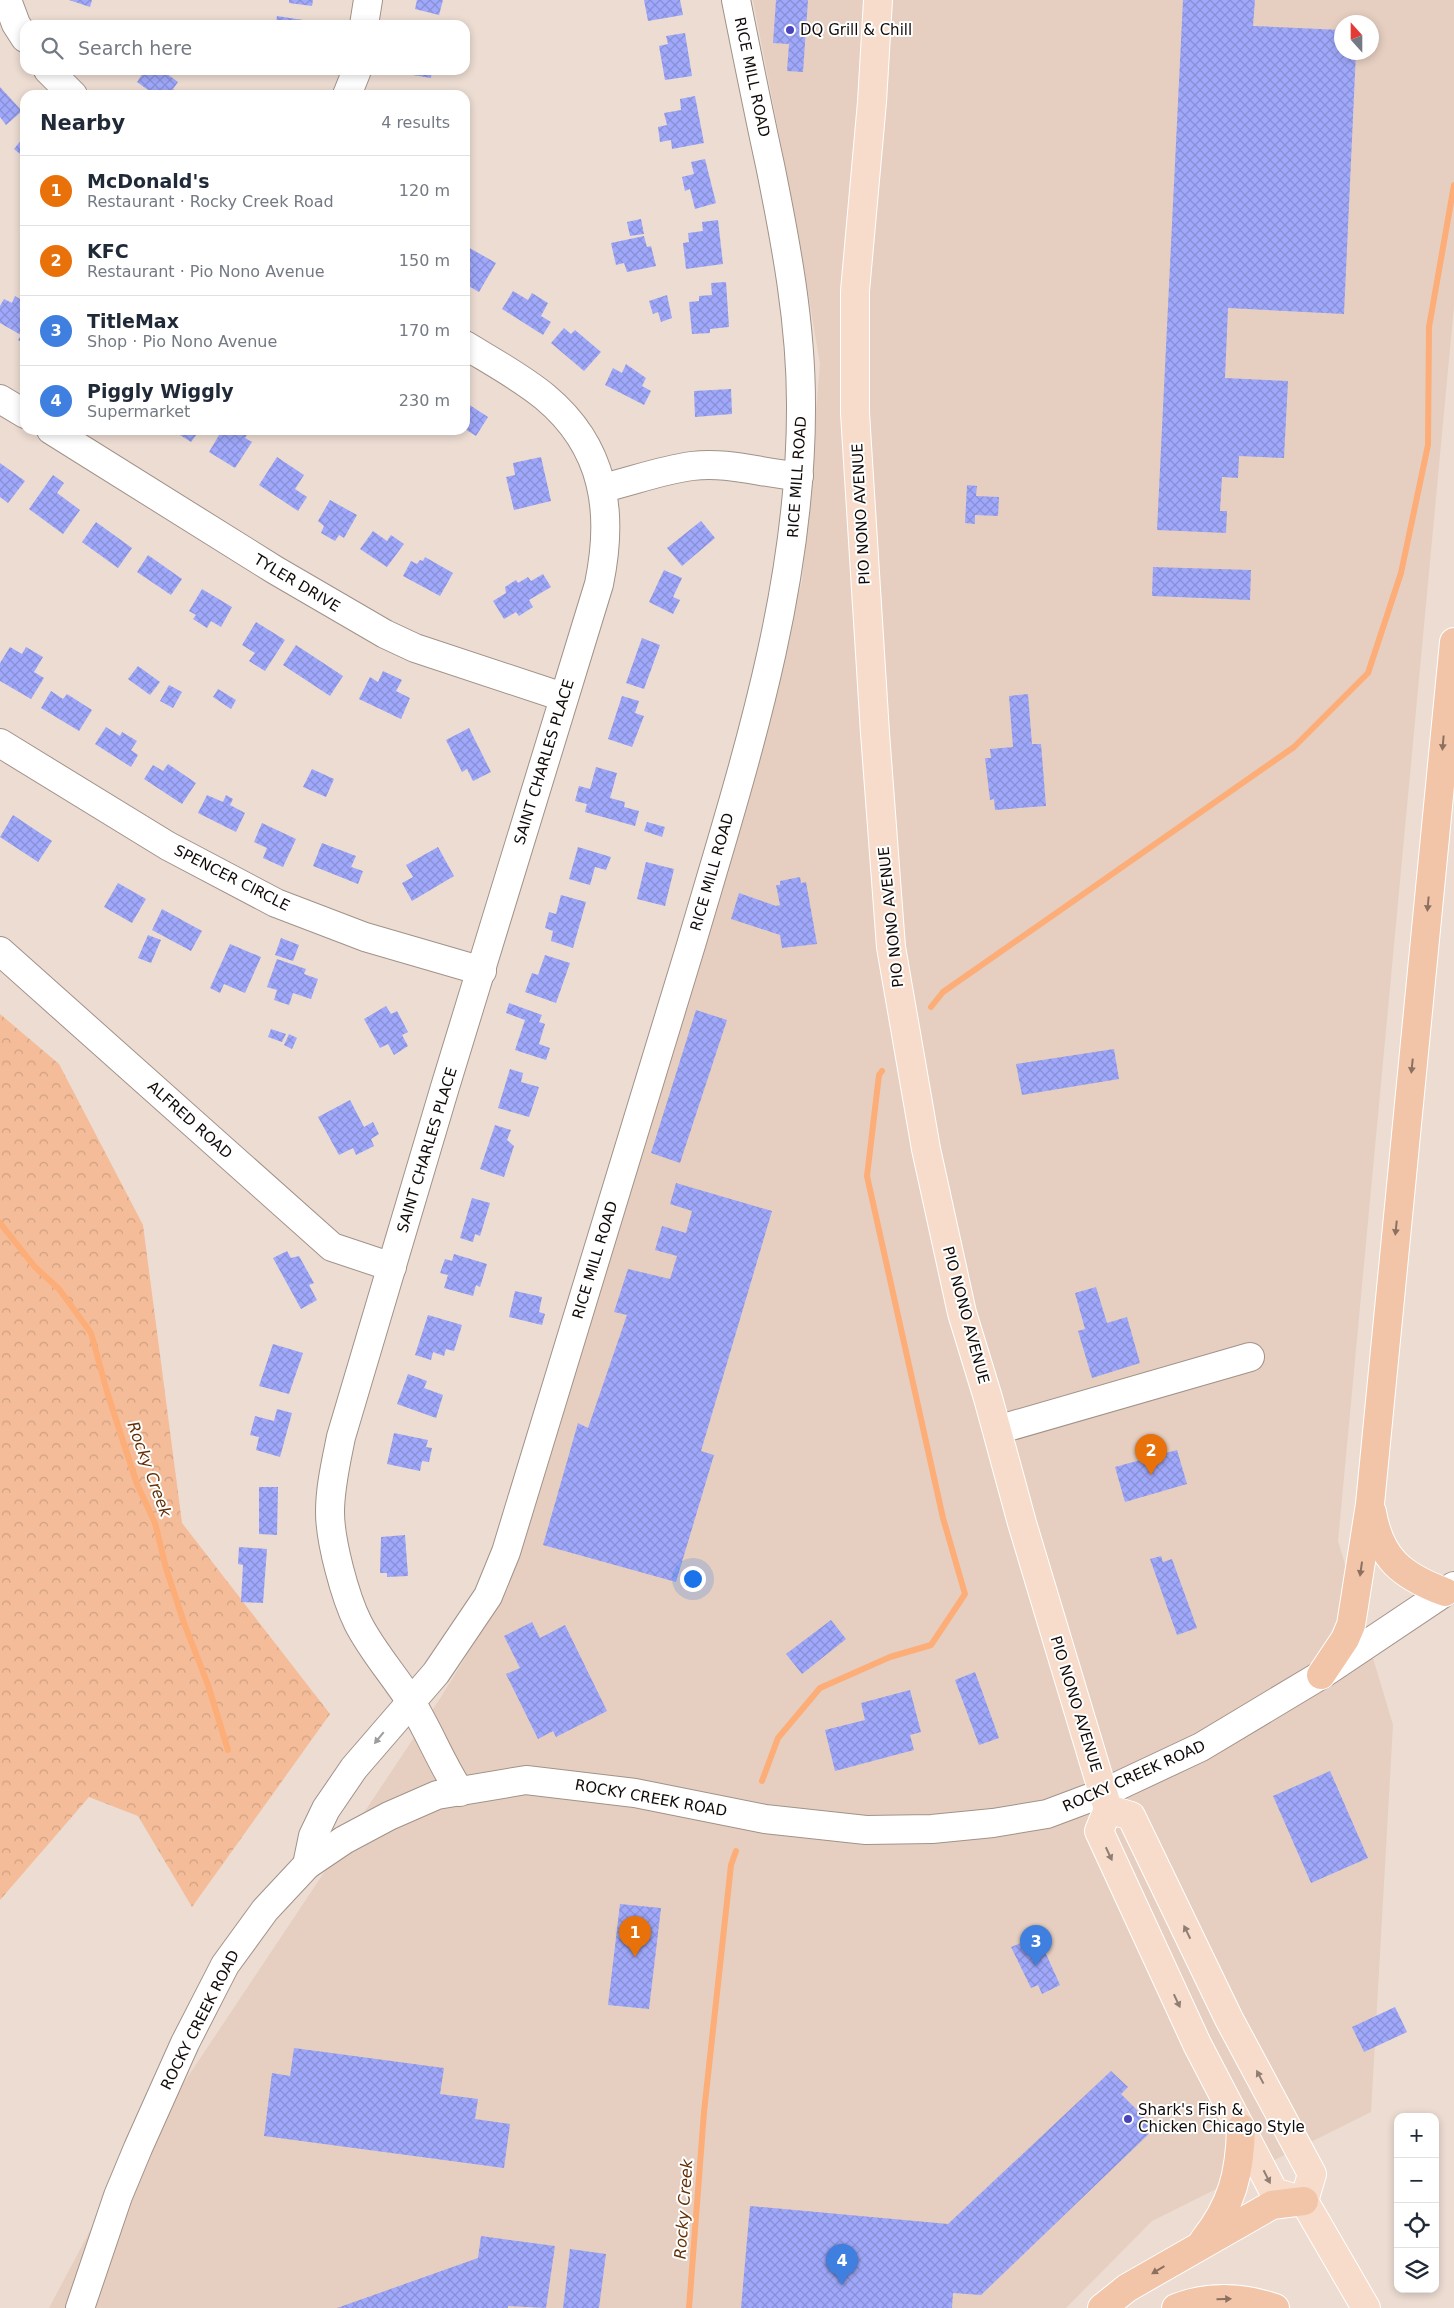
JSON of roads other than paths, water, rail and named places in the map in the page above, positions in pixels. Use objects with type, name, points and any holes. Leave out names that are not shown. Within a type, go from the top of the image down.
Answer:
[{"type":"highway","points":[[1321,1675],[1345,1639],[1351,1625],[1370,1504],[1454,642]]},
{"type":"highway","points":[[1370,1504],[1375,1531],[1384,1550],[1399,1568],[1418,1582],[1450,1589]]},
{"type":"highway","points":[[1200,2245],[1219,2221],[1231,2196],[1241,2151],[1241,2128]]},
{"type":"highway","points":[[1102,2308],[1127,2288],[1272,2205],[1304,2201]]},
{"type":"highway","points":[[1176,2308],[1196,2302],[1233,2298],[1254,2301],[1275,2308]]},
{"type":"main road","name":"PIO NONO AVENUE","points":[[878,0],[872,102],[855,291],[855,413],[874,733],[891,947],[917,1105],[962,1313],[997,1430],[1022,1523],[1106,1801]]},
{"type":"main road","points":[[1304,2201],[1312,2174],[1229,2019],[1131,1816],[1106,1801],[1098,1831],[1197,2044],[1274,2192],[1304,2201],[1366,2308]]},
{"type":"street","points":[[7,0],[20,30]]},
{"type":"street","points":[[365,20],[368,0]]},
{"type":"street","name":"RICE MILL ROAD","points":[[307,1865],[313,1836],[326,1809],[354,1768],[436,1673],[488,1596],[506,1552],[726,828],[770,664],[789,570],[799,476],[801,402],[797,314],[778,206],[736,0]]},
{"type":"street","points":[[53,75],[68,90]]},
{"type":"street","points":[[349,90],[355,75]]},
{"type":"street","name":"SAINT CHARLES PLACE","points":[[460,1792],[443,1764],[424,1724],[357,1622],[339,1564],[330,1514],[332,1482],[341,1437],[603,566],[606,516],[603,488],[588,450],[561,411],[544,396],[470,348]]},
{"type":"street","points":[[0,399],[20,411]]},
{"type":"street","name":"TYLER DRIVE","points":[[59,435],[274,570],[385,634],[415,648],[563,697]]},
{"type":"street","points":[[603,488],[692,466],[725,466],[774,475],[799,476]]},
{"type":"street","name":"SPENCER CIRCLE","points":[[0,744],[168,846],[276,903],[365,936],[482,971]]},
{"type":"street","name":"ALFRED ROAD","points":[[0,951],[332,1247],[392,1267]]},
{"type":"street","points":[[997,1430],[1250,1357]]},
{"type":"street","name":"ROCKY CREEK ROAD","points":[[80,2308],[118,2196],[138,2148],[186,2043],[225,1965],[265,1910],[307,1865],[344,1840],[390,1816],[437,1795],[526,1780],[544,1780],[635,1793],[765,1819],[866,1830],[932,1829],[993,1823],[1106,1801],[1202,1747],[1321,1675],[1450,1589]]},
{"type":"waterway","points":[[931,1007],[943,992],[1294,747],[1368,673],[1401,573],[1428,445],[1429,327],[1454,185]]},
{"type":"waterway","points":[[762,1781],[778,1738],[820,1688],[890,1657],[931,1645],[965,1594],[943,1518],[867,1176],[879,1075],[882,1071]]},
{"type":"waterway","name":"Rocky Creek","points":[[0,1223],[35,1267],[59,1289],[91,1333],[108,1395],[137,1484],[155,1523],[166,1568],[184,1623],[208,1685],[228,1750]]},
{"type":"waterway","points":[[689,2308],[704,2112],[731,1865],[736,1851]]},
{"type":"place","name":"DQ Grill & Chill","points":[[790,30]]},
{"type":"place","name":"KFC","points":[[1151,1475]]},
{"type":"place","name":"McDonald's","points":[[635,1957]]},
{"type":"place","name":"TitleMax","points":[[1036,1966]]},
{"type":"place","name":"Shark's Fish & Chicken Chicago Style","points":[[1128,2119]]},
{"type":"place","name":"Piggly Wiggly","points":[[842,2285]]}]
